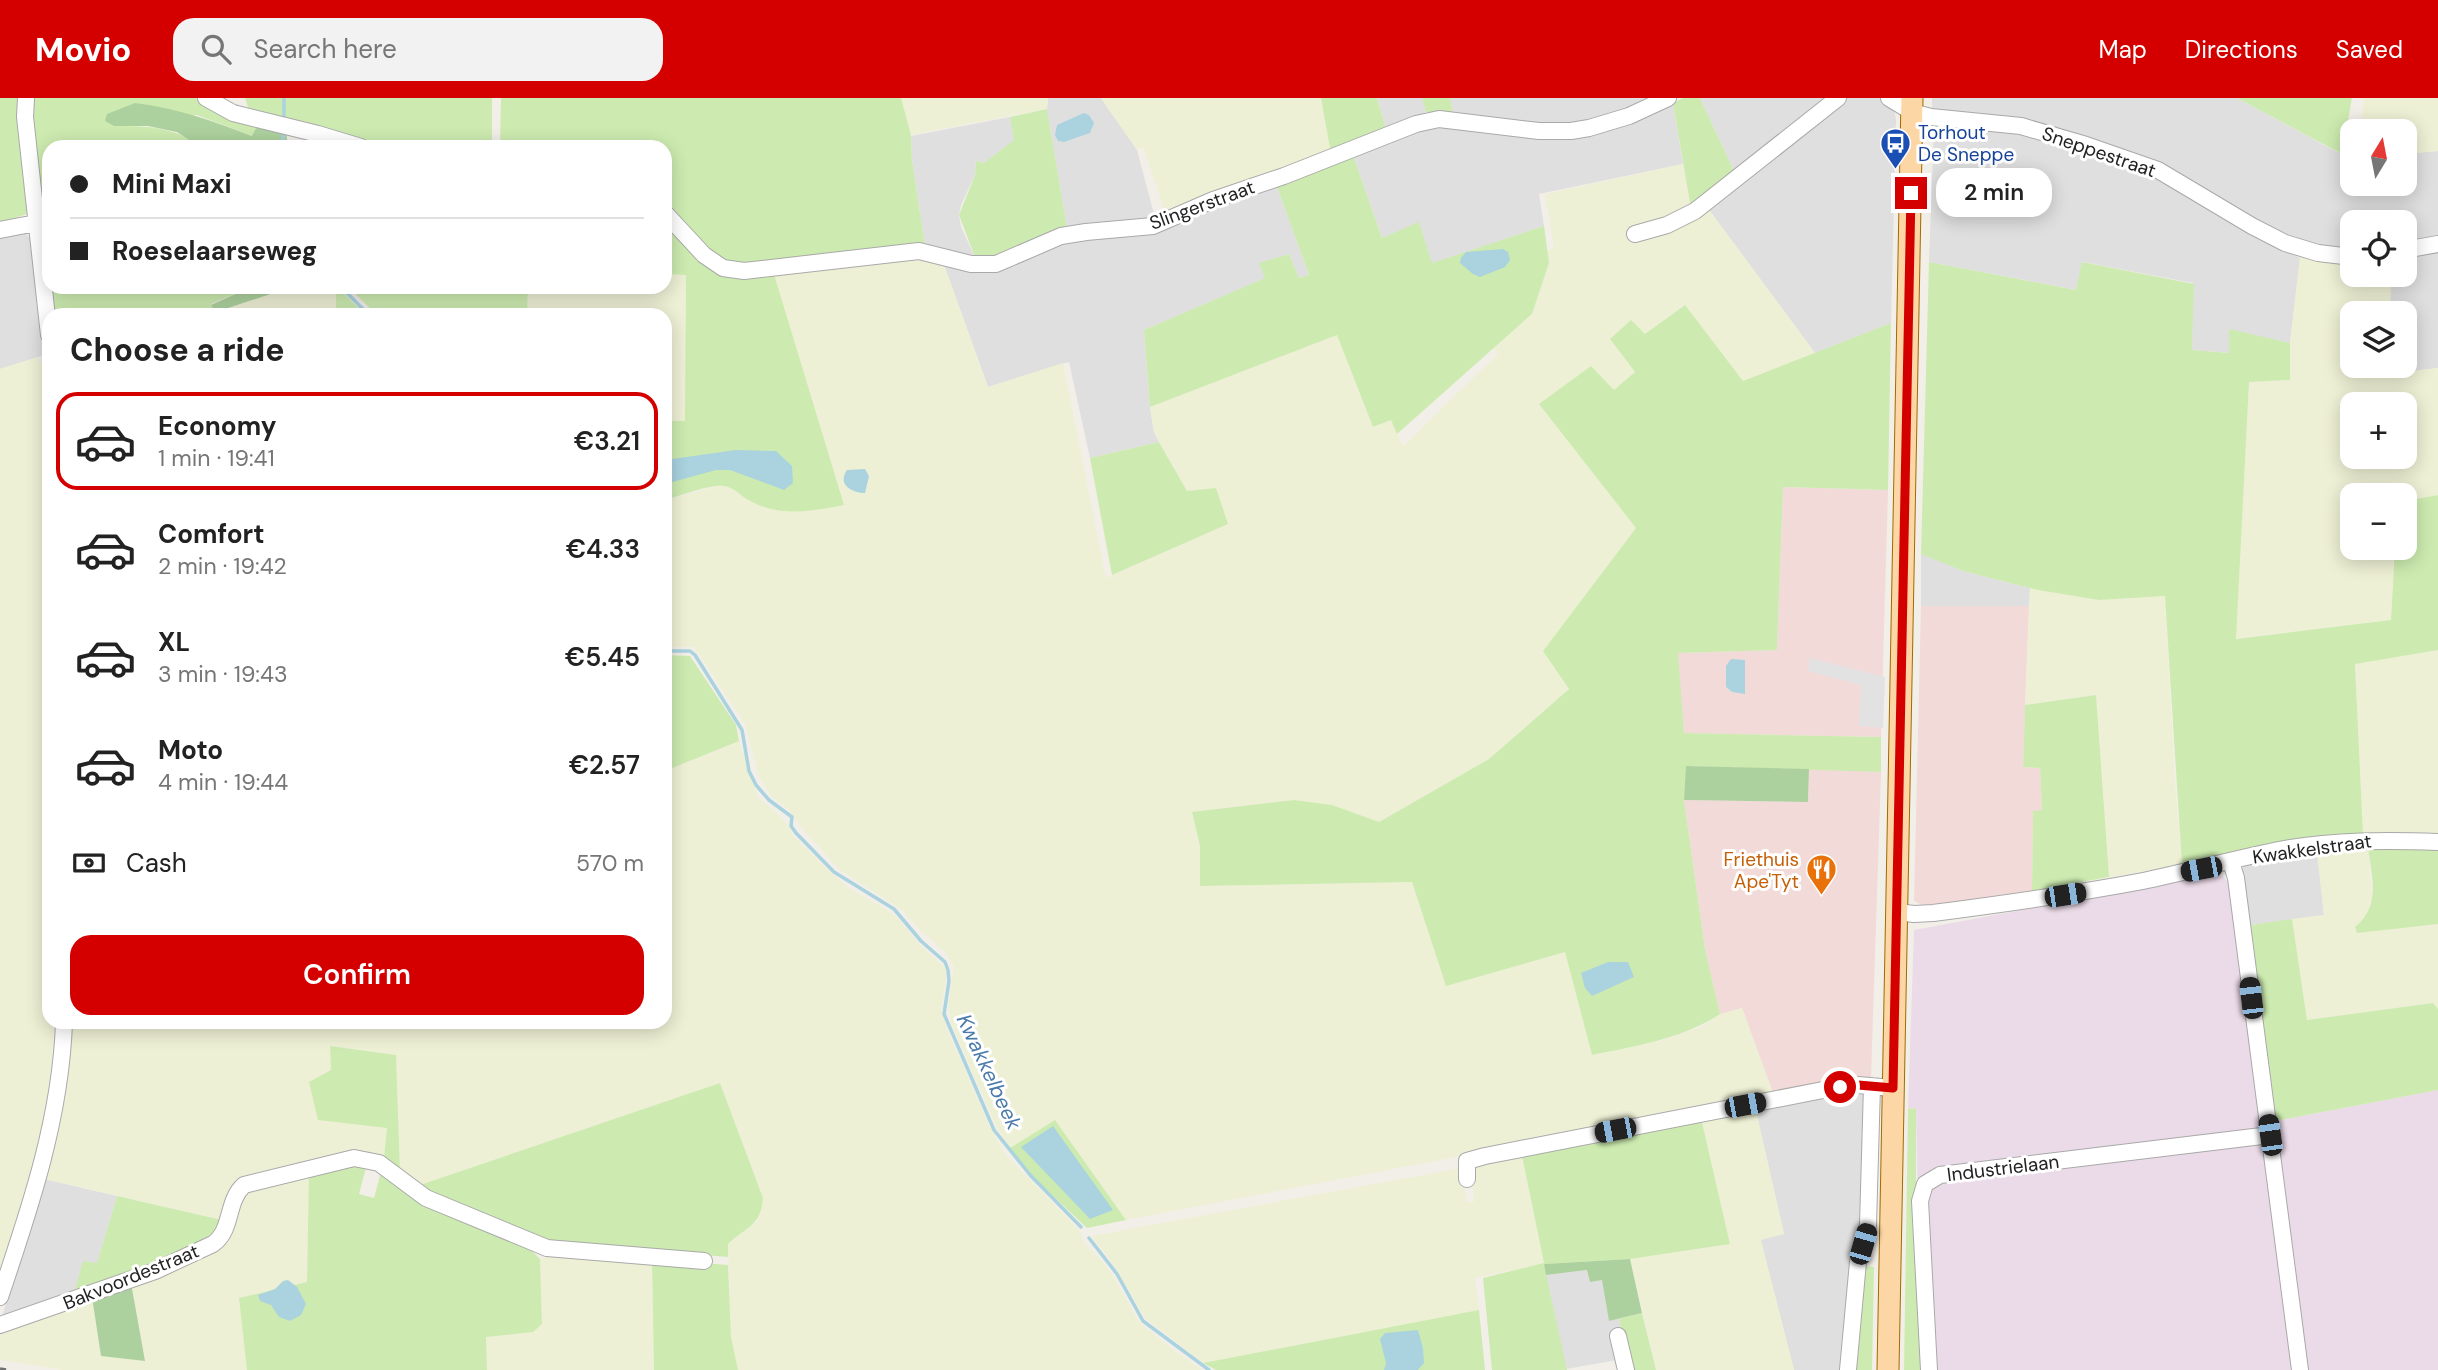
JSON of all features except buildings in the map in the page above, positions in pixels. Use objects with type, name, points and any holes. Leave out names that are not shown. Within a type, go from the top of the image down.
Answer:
[{"type":"main road","points":[[1888,1370],[1882,1087],[1897,912],[1912,105]]},
{"type":"street","points":[[26,98],[24,117],[42,275]]},
{"type":"street","points":[[206,98],[233,113],[338,140]]},
{"type":"street","name":"Slingerstraat","points":[[672,221],[704,255],[723,268],[744,271],[919,251],[971,264],[996,264],[1061,236],[1153,226],[1213,200],[1284,176],[1416,124],[1439,118],[1539,131],[1571,131],[1629,116],[1668,98]]},
{"type":"street","points":[[1635,234],[1667,225],[1695,211],[1838,98]]},
{"type":"street","points":[[1889,98],[1912,105]]},
{"type":"street","name":"Sneppestraat","points":[[1912,105],[1931,117],[2021,126],[2158,170],[2285,243],[2318,253],[2340,256]]},
{"type":"street","points":[[0,230],[36,223]]},
{"type":"street","points":[[2417,248],[2438,244]]},
{"type":"street","name":"Kwakkelstraat","points":[[1897,912],[1914,914],[2043,898],[2320,844],[2375,839],[2438,842]]},
{"type":"street","points":[[2231,862],[2236,878],[2300,1370]]},
{"type":"street","points":[[0,1297],[35,1193],[56,1093],[63,1029]]},
{"type":"street","points":[[1467,1179],[1468,1161],[1485,1156],[1823,1090],[1858,1085],[1882,1087],[1868,1225],[1858,1262],[1848,1370]]},
{"type":"street","name":"Industrielaan","points":[[1929,1370],[1920,1201],[1925,1184],[1940,1175],[2270,1135]]},
{"type":"street","name":"Bakvoordestraat","points":[[0,1325],[155,1272],[213,1244],[219,1240],[225,1229],[234,1194],[244,1185],[354,1158],[379,1163],[426,1198],[547,1248],[704,1261]]},
{"type":"street","points":[[1618,1336],[1626,1370]]},
{"type":"shaded area","points":[[1048,98],[1101,98],[1137,150],[1155,218],[1067,228],[1047,109]]},
{"type":"shaded area","points":[[1377,98],[1422,98],[1426,112],[1386,129]]},
{"type":"shaded area","points":[[1450,98],[1655,98],[1623,113],[1587,122],[1551,124],[1453,113]]},
{"type":"shaded area","points":[[1700,98],[1833,98],[1736,175]]},
{"type":"shaded area","points":[[1844,98],[1882,98],[1894,107],[1896,120],[1891,323],[1815,353],[1707,207]]},
{"type":"shaded area","points":[[1932,98],[2237,98],[2340,153],[2340,196],[2417,196],[2417,153],[2438,151],[2438,241],[2417,244],[2417,210],[2340,210],[2340,251],[2307,243],[2268,226],[2192,183],[1932,109]]},
{"type":"shaded area","points":[[1673,103],[1683,164],[1539,194],[1544,226],[1432,264],[1382,238],[1353,155],[1421,127],[1444,123],[1551,135]]},
{"type":"shaded area","points":[[1010,117],[1015,140],[984,163],[976,161],[975,175],[961,205],[961,227],[975,257],[925,246],[911,136]]},
{"type":"shaded area","points":[[1934,125],[2012,129],[2152,173],[2300,258],[2290,343],[2229,330],[2230,353],[2192,350],[2193,283],[2083,262],[2077,290],[1929,262]]},
{"type":"shaded area","points":[[1276,184],[1309,275],[1299,278],[1289,254],[1260,263],[1266,278],[1144,330],[1150,407],[1154,432],[1159,442],[1090,458],[1069,362],[988,387],[943,262],[1127,232]]},
{"type":"shaded area","points":[[25,233],[30,238],[42,311],[42,356],[0,369],[0,236]]},
{"type":"shaded area","points":[[2438,251],[2438,368],[2417,371],[2417,301],[2390,301],[2391,287],[2417,287],[2417,254]]},
{"type":"shaded area","points":[[1783,487],[1888,490],[1881,737],[1684,733],[1677,653],[1777,650]]},
{"type":"shaded area","points":[[1921,553],[1963,571],[2030,588],[2029,606],[1921,606]]},
{"type":"shaded area","points":[[1921,606],[2029,606],[2023,767],[2040,768],[2042,810],[2033,812],[2032,891],[1934,907],[1914,901]]},
{"type":"shaded area","points":[[1810,658],[1885,677],[1883,728],[1859,726],[1861,685],[1808,671]]},
{"type":"shaded area","points":[[1809,769],[1881,772],[1871,1078],[1773,1093],[1742,1008],[1720,1014],[1705,949],[1684,800],[1808,802]]},
{"type":"shaded area","points":[[2317,852],[2324,915],[2251,925],[2242,869],[2248,862]]},
{"type":"shaded area","points":[[2216,874],[2224,877],[2230,886],[2276,1121],[2438,1090],[2438,1370],[1921,1370],[1916,1108],[1908,1109],[1914,930]]},
{"type":"shaded area","points":[[1858,1088],[1868,1096],[1865,1215],[1842,1370],[1794,1370],[1760,1239],[1784,1234],[1755,1107]]},
{"type":"shaded area","points":[[44,1179],[117,1196],[97,1264],[73,1297],[1,1320]]},
{"type":"shaded area","points":[[1588,1270],[1603,1280],[1609,1320],[1619,1319],[1628,1358],[1566,1369],[1546,1275]]},
{"type":"green space","points":[[0,98],[20,98],[27,214],[0,223]]},
{"type":"green space","points":[[32,98],[196,98],[256,128],[253,136],[197,115],[114,126],[170,131],[190,140],[42,140],[42,239]]},
{"type":"green space","points":[[245,98],[492,98],[492,140],[354,140],[250,113]]},
{"type":"green space","points":[[501,98],[901,98],[911,135],[912,160],[925,246],[738,266],[706,251],[672,213],[672,140],[500,140]]},
{"type":"green space","points":[[901,98],[1048,98],[1047,109],[911,135]]},
{"type":"green space","points":[[1101,98],[1321,98],[1331,154],[1165,212],[1143,147],[1137,150]]},
{"type":"green space","points":[[1321,98],[1377,98],[1386,129],[1331,154]]},
{"type":"green space","points":[[1422,98],[1450,98],[1453,113],[1426,112]]},
{"type":"green space","points":[[1683,98],[1700,98],[1736,175],[1691,209],[1673,103]]},
{"type":"green space","points":[[2237,98],[2352,98],[2348,119],[2340,119],[2340,153]]},
{"type":"green space","points":[[2364,98],[2438,98],[2438,151],[2417,153],[2417,119],[2362,119]]},
{"type":"green space","points":[[135,103],[195,116],[252,136],[256,128],[286,131],[287,140],[189,140],[177,132],[148,126],[114,126],[105,121],[107,114]]},
{"type":"green space","points":[[1047,109],[1067,228],[1010,253],[986,258],[975,257],[959,215],[975,175],[976,161],[984,163],[1014,140],[1010,117]]},
{"type":"green space","points":[[1353,155],[1382,238],[1419,222],[1432,263],[1544,226],[1549,263],[1532,314],[1397,434],[1391,420],[1373,427],[1337,335],[1150,407],[1144,330],[1265,278],[1259,263],[1289,254],[1299,278],[1309,275],[1276,184]]},
{"type":"green space","points":[[1683,164],[1691,209],[1707,207],[1815,353],[1743,382],[1684,305],[1645,334],[1610,339],[1635,373],[1614,391],[1539,404],[1636,528],[1543,651],[1569,689],[1489,759],[1379,822],[1294,800],[1192,813],[1200,846],[1200,886],[1412,882],[1446,986],[1565,952],[1592,1055],[1660,1041],[1703,1026],[1720,1014],[1742,1008],[1773,1093],[1514,1146],[1126,1220],[1055,1120],[1010,1148],[997,1128],[952,1026],[948,1006],[954,967],[945,952],[902,910],[840,870],[789,810],[770,795],[759,777],[745,724],[701,657],[693,647],[672,647],[672,498],[721,485],[734,489],[750,502],[773,271],[911,256],[943,262],[988,387],[1063,363],[1106,578],[1228,524],[1187,491],[1154,432],[1150,407],[1337,335],[1373,427],[1391,420],[1403,446],[1498,354],[1493,348],[1532,314],[1549,263],[1547,251],[1554,249],[1545,194]]},
{"type":"green space","points":[[672,228],[711,268],[773,271],[844,505],[809,511],[774,510],[752,502],[724,486],[703,488],[672,498],[672,421],[685,421],[686,275],[672,274]]},
{"type":"green space","points":[[2300,258],[2340,261],[2340,287],[2391,287],[2390,301],[2340,301],[2340,378],[2417,378],[2417,371],[2438,368],[2438,495],[2417,499],[2417,483],[2340,483],[2340,560],[2394,560],[2391,620],[2235,639],[2249,382],[2290,380],[2290,343]]},
{"type":"green space","points":[[1929,262],[2076,290],[2082,262],[2194,284],[2192,350],[2229,353],[2229,329],[2290,343],[2290,380],[2249,382],[2236,639],[2391,620],[2394,560],[2417,560],[2417,499],[2438,495],[2438,650],[2355,664],[2363,835],[2182,865],[2165,596],[2099,600],[2038,590],[1963,571],[1921,554]]},
{"type":"green space","points":[[672,274],[686,274],[685,421],[672,421],[672,308],[527,308],[528,294],[672,294]]},
{"type":"green space","points":[[49,294],[235,294],[211,304],[214,308],[51,308]]},
{"type":"green space","points":[[235,294],[271,294],[228,308],[213,308],[211,305]]},
{"type":"green space","points":[[271,294],[336,294],[337,308],[229,308]]},
{"type":"green space","points":[[336,294],[344,294],[359,308],[336,308]]},
{"type":"green space","points":[[355,294],[528,294],[527,308],[370,308]]},
{"type":"green space","points":[[1685,305],[1743,381],[1891,323],[1888,490],[1783,487],[1777,650],[1678,653],[1684,733],[1881,737],[1881,772],[1687,766],[1684,800],[1705,949],[1720,1014],[1674,1036],[1592,1055],[1565,952],[1446,986],[1412,882],[1200,886],[1200,846],[1192,812],[1294,800],[1332,805],[1379,822],[1489,759],[1569,689],[1543,651],[1636,528],[1539,404],[1591,366],[1614,390],[1635,372],[1610,339],[1631,320],[1645,334]]},
{"type":"green space","points":[[38,357],[42,364],[42,1029],[54,1029],[50,1090],[31,1180],[0,1272],[0,369]]},
{"type":"green space","points":[[1159,442],[1187,491],[1216,488],[1228,524],[1112,575],[1090,458]]},
{"type":"green space","points":[[2030,588],[2099,600],[2165,596],[2182,865],[2109,877],[2096,695],[2025,705]]},
{"type":"green space","points":[[2438,650],[2438,836],[2363,835],[2355,663]]},
{"type":"green space","points":[[672,655],[690,656],[736,725],[739,741],[672,768]]},
{"type":"green space","points":[[2096,695],[2109,877],[2032,891],[2033,811],[2042,810],[2040,768],[2023,767],[2025,705]]},
{"type":"green space","points":[[739,741],[758,797],[787,823],[794,837],[846,886],[895,915],[920,945],[945,968],[947,973],[941,1010],[947,1029],[989,1125],[1005,1154],[1080,1231],[1083,1242],[1114,1277],[1139,1322],[1203,1370],[738,1370],[731,1338],[728,1244],[757,1221],[763,1198],[720,1083],[417,1186],[400,1172],[396,1055],[331,1046],[331,1070],[387,1128],[384,1158],[334,1155],[235,1183],[222,1220],[44,1179],[66,1029],[672,1029],[672,768]]},
{"type":"green space","points":[[1686,766],[1809,769],[1808,802],[1684,800]]},
{"type":"green space","points":[[2368,848],[2372,897],[2366,918],[2355,927],[2357,932],[2438,924],[2438,1009],[2432,1003],[2307,1020],[2292,919],[2324,915],[2317,852]]},
{"type":"green space","points":[[2368,848],[2438,848],[2438,924],[2357,933],[2355,927],[2369,910],[2372,901]]},
{"type":"green space","points":[[2292,919],[2307,1020],[2433,1003],[2438,1009],[2438,1090],[2275,1121],[2251,925]]},
{"type":"green space","points":[[330,1046],[396,1055],[400,1172],[384,1158],[387,1128],[318,1120],[309,1082],[331,1070]]},
{"type":"green space","points":[[720,1083],[763,1198],[756,1220],[728,1244],[728,1257],[549,1242],[417,1186]]},
{"type":"green space","points":[[1755,1107],[1784,1234],[1761,1240],[1794,1370],[1656,1370],[1630,1259],[1730,1244],[1701,1118]]},
{"type":"green space","points":[[1916,1108],[1921,1370],[1904,1370],[1908,1109]]},
{"type":"green space","points":[[1701,1118],[1730,1244],[1630,1259],[1544,1264],[1567,1370],[1492,1370],[1483,1278],[1544,1263],[1521,1151]]},
{"type":"green space","points":[[1055,1120],[1126,1220],[1087,1228],[1037,1181],[1010,1148]]},
{"type":"green space","points":[[1521,1151],[1544,1264],[1475,1278],[1479,1310],[1203,1363],[1145,1318],[1109,1258],[1091,1236],[1461,1168],[1467,1203],[1474,1202],[1472,1170],[1476,1164]]},
{"type":"green space","points":[[367,1164],[359,1194],[374,1198],[382,1168],[419,1195],[532,1251],[540,1259],[542,1324],[533,1332],[486,1337],[487,1370],[247,1370],[239,1298],[307,1282],[309,1171]]},
{"type":"green space","points":[[309,1171],[307,1282],[239,1298],[248,1370],[62,1370],[0,1360],[0,1330],[218,1249],[242,1193]]},
{"type":"green space","points":[[117,1196],[222,1220],[216,1237],[73,1297],[83,1261],[97,1263]]},
{"type":"green space","points":[[562,1253],[652,1259],[654,1370],[487,1370],[486,1337],[533,1332],[542,1324],[540,1259]]},
{"type":"green space","points":[[652,1259],[728,1265],[731,1337],[738,1370],[654,1370]]},
{"type":"green space","points":[[1630,1259],[1642,1313],[1609,1321],[1602,1280],[1590,1282],[1587,1270],[1546,1275],[1544,1264]]},
{"type":"green space","points":[[1863,1266],[1874,1267],[1872,1370],[1853,1370]]},
{"type":"green space","points":[[131,1283],[145,1361],[101,1356],[92,1297]]},
{"type":"green space","points":[[1479,1310],[1485,1370],[1216,1370],[1203,1363]]},
{"type":"green space","points":[[1642,1313],[1656,1370],[1630,1370],[1619,1319]]},
{"type":"water","points":[[1084,113],[1089,115],[1094,123],[1090,133],[1064,142],[1058,141],[1055,135],[1057,125]]},
{"type":"water","points":[[1503,249],[1508,252],[1510,260],[1505,267],[1480,277],[1460,263],[1466,252]]},
{"type":"water","points":[[736,450],[776,451],[792,466],[793,483],[784,490],[730,470],[716,470],[672,482],[672,459]]},
{"type":"water","points":[[865,469],[869,476],[865,493],[847,487],[844,475],[847,470]]},
{"type":"water","points":[[1731,659],[1745,660],[1745,694],[1732,692],[1726,687],[1726,666]]},
{"type":"water","points":[[1608,962],[1628,962],[1634,977],[1592,996],[1585,988],[1581,973]]},
{"type":"water","points":[[1053,1126],[1113,1210],[1090,1219],[1021,1147]]},
{"type":"water","points":[[288,1280],[297,1287],[306,1304],[301,1315],[290,1321],[279,1317],[271,1305],[260,1301],[258,1295],[275,1289]]},
{"type":"water","points":[[1418,1330],[1424,1363],[1418,1370],[1384,1370],[1386,1363],[1380,1339],[1385,1333]]},
{"type":"waterway","name":"Kwakkelbeek","points":[[284,98],[284,120]]},
{"type":"waterway","name":"Kwakkelbeek","points":[[283,135],[283,140]]},
{"type":"waterway","name":"Kwakkelbeek","points":[[348,294],[362,308]]},
{"type":"waterway","name":"Kwakkelbeek","points":[[672,651],[690,651],[695,655],[742,730],[749,771],[756,785],[769,800],[792,817],[791,826],[796,833],[834,872],[894,909],[921,941],[945,962],[949,981],[944,1014],[994,1130],[1031,1176],[1081,1227]]},
{"type":"waterway","name":"Kwakkelbeek","points":[[1089,1238],[1117,1274],[1143,1321],[1209,1370]]},
{"type":"railway","points":[[0,1369],[6,1370]]},
{"type":"place","name":"Torhout De Sneppe","points":[[1895,170]]},
{"type":"place","name":"Friethuis Ape'Tyt","points":[[1822,897]]},
{"type":"route","points":[[1840,1087],[1858,1085],[1893,1088],[1911,193]]}]
